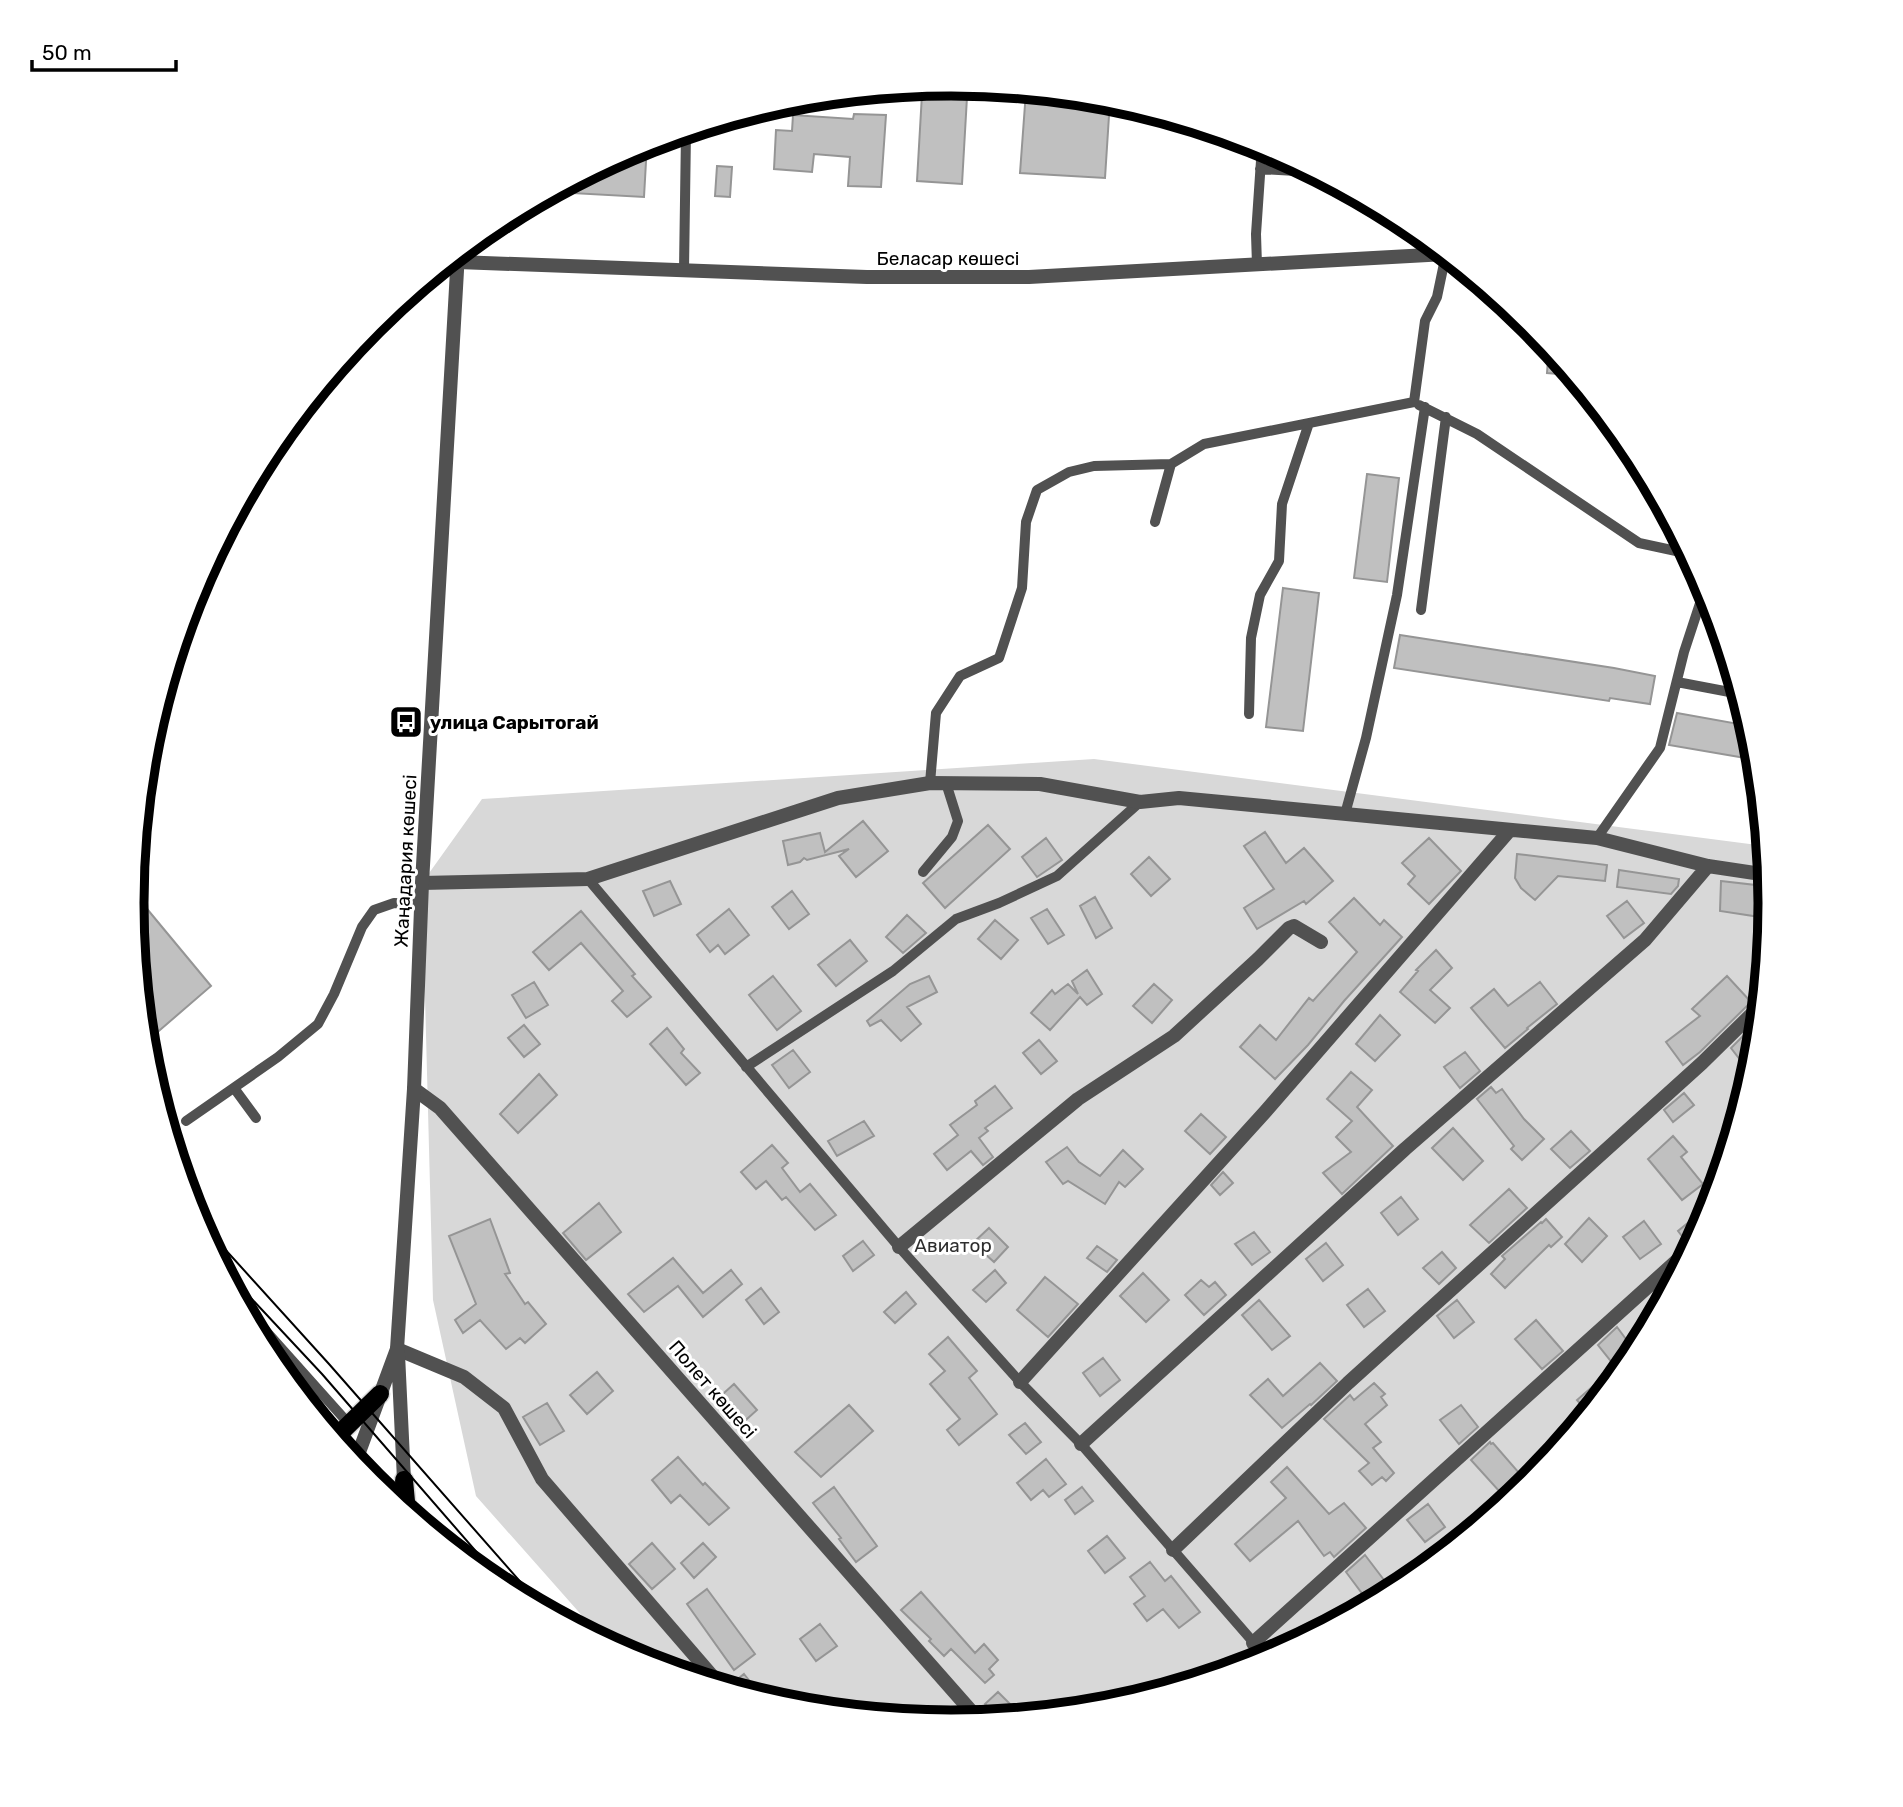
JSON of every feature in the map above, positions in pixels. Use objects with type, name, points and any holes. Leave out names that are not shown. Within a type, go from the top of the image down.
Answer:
[{"type":"main road","points":[[341,1432],[380,1394]]},
{"type":"main road","points":[[404,1480],[406,1497]]},
{"type":"street","name":"Беласар көшесі","points":[[465,259],[867,277],[1029,277],[1432,255]]},
{"type":"street","name":"Жаңадария көшесі","points":[[359,1451],[397,1349],[414,1089],[422,883],[455,268]]},
{"type":"street","points":[[422,883],[588,879],[838,798],[930,783],[1040,784],[1140,802],[1179,798],[1597,838],[1708,866],[1758,874]]},
{"type":"street","points":[[1020,1381],[1265,1112],[1510,830]]},
{"type":"street","points":[[1081,1444],[1405,1149],[1645,940],[1708,866]]},
{"type":"street","points":[[899,1247],[1078,1099],[1174,1036],[1289,928],[1294,926],[1321,942]]},
{"type":"street","points":[[1173,1550],[1348,1383],[1702,1063],[1751,1015]]},
{"type":"street","name":"Полет көшесі","points":[[414,1089],[449,1118],[970,1710]]},
{"type":"street","points":[[1253,1643],[1676,1262]]},
{"type":"street","points":[[400,1492],[404,1480],[397,1349],[464,1377],[505,1408],[542,1479],[710,1673]]},
{"type":"lane","points":[[684,270],[686,141]]},
{"type":"lane","points":[[1257,265],[1256,234],[1261,158]]},
{"type":"lane","points":[[1260,169],[1290,171]]},
{"type":"lane","points":[[1414,402],[1425,321],[1437,297],[1444,264]]},
{"type":"lane","points":[[930,783],[936,713],[960,676],[999,658],[1022,588],[1026,522],[1037,490],[1069,472],[1094,466],[1171,464],[1204,444],[1414,402],[1477,433],[1639,543],[1678,551]]},
{"type":"lane","points":[[1345,814],[1366,737],[1397,595],[1425,407]]},
{"type":"lane","points":[[1421,610],[1446,417]]},
{"type":"lane","points":[[1249,714],[1253,627],[1260,595],[1279,561],[1282,504],[1309,423]]},
{"type":"lane","points":[[1155,522],[1171,464]]},
{"type":"lane","points":[[1597,838],[1660,748],[1684,652],[1700,603]]},
{"type":"lane","points":[[1677,682],[1730,692]]},
{"type":"lane","points":[[923,872],[952,837],[957,821],[946,783]]},
{"type":"lane","points":[[746,1067],[893,971],[956,919],[999,903],[1057,876],[1140,802]]},
{"type":"lane","points":[[588,879],[899,1247],[1081,1444],[1259,1649]]},
{"type":"lane","points":[[186,1121],[278,1057],[318,1024],[334,994],[362,926],[374,910],[394,903],[421,904]]},
{"type":"lane","points":[[234,1088],[256,1118]]},
{"type":"lane","points":[[269,1335],[349,1424]]},
{"type":"green space","name":"Авиатор","points":[[1094,759],[1756,845],[1759,904],[1757,956],[1743,1061],[1716,1163],[1697,1212],[1676,1261],[1623,1352],[1592,1395],[1522,1474],[1443,1544],[1400,1575],[1309,1628],[1260,1649],[1211,1668],[1109,1695],[1057,1704],[951,1711],[846,1704],[794,1695],[692,1668],[592,1627],[476,1496],[433,1300],[422,883],[482,799]]},
{"type":"green space","points":[[310,1393],[338,1424],[336,1425]]},
{"type":"building","points":[[922,97],[967,97],[962,184],[917,181]]},
{"type":"building","points":[[1025,100],[1109,112],[1105,178],[1020,173]]},
{"type":"building","points":[[854,114],[886,115],[881,187],[848,186],[850,157],[814,154],[812,172],[774,169],[776,130],[792,131],[793,115],[853,119]]},
{"type":"building","points":[[646,157],[644,197],[569,193]]},
{"type":"building","points":[[717,166],[732,167],[730,197],[715,196]]},
{"type":"building","points":[[1548,360],[1561,374],[1547,373]]},
{"type":"building","points":[[1367,474],[1399,478],[1387,582],[1354,578]]},
{"type":"building","points":[[1283,588],[1319,593],[1303,731],[1266,727]]},
{"type":"building","points":[[1400,635],[1655,676],[1650,704],[1610,698],[1609,701],[1394,668]]},
{"type":"building","points":[[1677,713],[1738,724],[1745,758],[1669,745]]},
{"type":"building","points":[[863,821],[888,851],[856,877],[839,856],[849,849],[807,860],[804,858],[788,865],[783,841],[820,833],[825,852]]},
{"type":"building","points":[[988,825],[1010,849],[945,908],[923,883]]},
{"type":"building","points":[[1265,832],[1286,863],[1304,848],[1333,881],[1306,904],[1304,901],[1257,929],[1244,908],[1274,889],[1244,846]]},
{"type":"building","points":[[1046,838],[1062,860],[1037,877],[1022,857]]},
{"type":"building","points":[[1429,838],[1461,871],[1429,904],[1408,884],[1415,876],[1402,863]]},
{"type":"building","points":[[1517,854],[1607,865],[1605,881],[1558,876],[1535,900],[1521,888],[1515,878]]},
{"type":"building","points":[[1149,857],[1170,879],[1151,896],[1131,874]]},
{"type":"building","points":[[1619,870],[1679,879],[1678,886],[1671,894],[1617,887]]},
{"type":"building","points":[[670,881],[681,904],[654,916],[643,891]]},
{"type":"building","points":[[1721,881],[1758,885],[1759,917],[1720,911]]},
{"type":"building","points":[[792,891],[809,914],[789,929],[772,907]]},
{"type":"building","points":[[1095,897],[1112,928],[1096,938],[1080,906]]},
{"type":"building","points":[[1354,898],[1380,925],[1384,920],[1402,937],[1275,1079],[1240,1047],[1260,1025],[1276,1040],[1309,998],[1313,1001],[1357,952],[1329,922]]},
{"type":"building","points":[[1627,901],[1644,923],[1624,938],[1607,916]]},
{"type":"building","points":[[144,905],[211,986],[155,1034],[146,956]]},
{"type":"building","points":[[729,909],[749,935],[725,954],[718,945],[710,952],[697,935]]},
{"type":"building","points":[[1047,909],[1064,935],[1048,944],[1031,918]]},
{"type":"building","points":[[581,911],[635,974],[632,976],[651,997],[627,1017],[612,1001],[623,991],[581,943],[549,970],[533,952]]},
{"type":"building","points":[[907,915],[926,933],[903,953],[886,937]]},
{"type":"building","points":[[995,920],[1018,940],[1001,959],[978,939]]},
{"type":"building","points":[[850,940],[867,961],[836,986],[818,965]]},
{"type":"building","points":[[1436,950],[1452,968],[1430,990],[1450,1008],[1435,1023],[1400,992],[1418,971],[1416,970]]},
{"type":"building","points":[[1087,970],[1102,994],[1087,1005],[1080,997],[1050,1030],[1031,1013],[1052,990],[1055,994],[1068,984],[1078,994],[1072,981]]},
{"type":"building","points":[[773,976],[801,1011],[777,1030],[749,995]]},
{"type":"building","points":[[929,976],[937,992],[907,1007],[921,1024],[901,1041],[881,1020],[870,1026],[867,1021],[910,984]]},
{"type":"building","points":[[1727,976],[1751,1002],[1683,1065],[1666,1042],[1700,1016],[1692,1009]]},
{"type":"building","points":[[534,982],[548,1005],[526,1018],[512,995]]},
{"type":"building","points":[[1540,982],[1557,1004],[1505,1048],[1471,1008],[1494,989],[1508,1006]]},
{"type":"building","points":[[1154,984],[1172,1000],[1152,1023],[1133,1006]]},
{"type":"building","points":[[1380,1015],[1400,1035],[1375,1061],[1356,1044]]},
{"type":"building","points":[[524,1025],[540,1044],[524,1057],[508,1038]]},
{"type":"building","points":[[667,1028],[684,1049],[681,1053],[700,1073],[686,1085],[650,1044]]},
{"type":"building","points":[[1743,1036],[1747,1040],[1743,1063],[1731,1048]]},
{"type":"building","points":[[1039,1040],[1057,1061],[1041,1074],[1023,1053]]},
{"type":"building","points":[[793,1050],[810,1072],[789,1088],[772,1065]]},
{"type":"building","points":[[1465,1052],[1480,1071],[1460,1088],[1444,1067]]},
{"type":"building","points":[[1351,1072],[1372,1090],[1357,1107],[1393,1146],[1342,1194],[1323,1173],[1351,1152],[1336,1137],[1352,1121],[1327,1099]]},
{"type":"building","points":[[539,1074],[557,1095],[518,1133],[500,1114]]},
{"type":"building","points":[[995,1086],[1012,1108],[985,1128],[988,1131],[979,1138],[993,1157],[983,1165],[971,1151],[947,1170],[934,1154],[958,1135],[950,1125],[977,1105],[975,1101]]},
{"type":"building","points":[[1491,1087],[1496,1093],[1502,1089],[1524,1119],[1544,1139],[1522,1160],[1511,1149],[1514,1146],[1477,1099]]},
{"type":"building","points":[[1684,1093],[1694,1105],[1673,1122],[1664,1110]]},
{"type":"building","points":[[1201,1114],[1226,1137],[1210,1154],[1185,1131]]},
{"type":"building","points":[[864,1121],[874,1136],[837,1156],[828,1141]]},
{"type":"building","points":[[1453,1128],[1483,1161],[1463,1180],[1432,1148]]},
{"type":"building","points":[[1571,1131],[1590,1151],[1570,1168],[1551,1149]]},
{"type":"building","points":[[1673,1136],[1687,1152],[1681,1157],[1703,1184],[1682,1200],[1648,1159]]},
{"type":"building","points":[[772,1145],[788,1163],[782,1168],[800,1192],[810,1184],[836,1215],[815,1230],[786,1197],[782,1200],[766,1181],[756,1189],[741,1172]]},
{"type":"building","points":[[1067,1147],[1079,1162],[1100,1176],[1123,1150],[1143,1169],[1125,1187],[1119,1182],[1105,1204],[1068,1181],[1063,1184],[1046,1162]]},
{"type":"building","points":[[1223,1172],[1233,1183],[1220,1195],[1211,1185]]},
{"type":"building","points":[[1509,1189],[1527,1208],[1489,1243],[1470,1225]]},
{"type":"building","points":[[1401,1197],[1418,1219],[1398,1235],[1381,1213]]},
{"type":"building","points":[[599,1203],[621,1232],[586,1260],[563,1233]]},
{"type":"building","points":[[1695,1217],[1685,1240],[1678,1231]]},
{"type":"building","points":[[1589,1218],[1607,1236],[1582,1262],[1565,1244]]},
{"type":"building","points":[[490,1219],[510,1273],[505,1274],[525,1304],[528,1302],[546,1324],[525,1343],[520,1338],[506,1349],[480,1320],[463,1333],[455,1320],[476,1304],[449,1236]]},
{"type":"building","points":[[1546,1219],[1562,1237],[1551,1247],[1549,1245],[1505,1288],[1491,1274],[1505,1259],[1502,1256]]},
{"type":"building","points":[[1644,1221],[1661,1244],[1640,1259],[1623,1237]]},
{"type":"building","points":[[989,1228],[1008,1247],[994,1262],[973,1243]]},
{"type":"building","points":[[1254,1232],[1270,1252],[1252,1265],[1235,1244]]},
{"type":"building","points":[[863,1241],[874,1255],[853,1271],[843,1256]]},
{"type":"building","points":[[1326,1243],[1343,1265],[1323,1281],[1306,1259]]},
{"type":"building","points":[[1097,1246],[1117,1260],[1107,1272],[1087,1258]]},
{"type":"building","points":[[1442,1252],[1456,1268],[1439,1284],[1423,1268]]},
{"type":"building","points":[[673,1258],[703,1293],[731,1270],[742,1284],[703,1317],[678,1286],[644,1312],[628,1294]]},
{"type":"building","points":[[995,1270],[1006,1283],[986,1302],[973,1290]]},
{"type":"building","points":[[1143,1273],[1169,1300],[1146,1322],[1120,1296]]},
{"type":"building","points":[[1045,1277],[1078,1304],[1048,1337],[1017,1310]]},
{"type":"building","points":[[1201,1280],[1209,1287],[1215,1282],[1226,1295],[1204,1315],[1185,1295]]},
{"type":"building","points":[[761,1288],[779,1312],[764,1324],[746,1300]]},
{"type":"building","points":[[1368,1289],[1385,1311],[1364,1327],[1347,1305]]},
{"type":"building","points":[[906,1292],[916,1304],[895,1323],[884,1312]]},
{"type":"building","points":[[1259,1300],[1290,1336],[1272,1350],[1242,1315]]},
{"type":"building","points":[[1457,1300],[1474,1322],[1454,1338],[1437,1316]]},
{"type":"building","points":[[1536,1320],[1563,1351],[1542,1369],[1515,1339]]},
{"type":"building","points":[[1617,1327],[1629,1343],[1614,1365],[1598,1345]]},
{"type":"building","points":[[948,1337],[977,1371],[969,1378],[997,1414],[959,1445],[947,1430],[960,1419],[930,1384],[945,1371],[929,1354]]},
{"type":"building","points":[[1103,1358],[1120,1380],[1100,1396],[1083,1373]]},
{"type":"building","points":[[1320,1363],[1337,1381],[1282,1428],[1250,1395],[1268,1379],[1283,1396]]},
{"type":"building","points":[[597,1372],[613,1391],[587,1414],[570,1395]]},
{"type":"building","points":[[1608,1373],[1582,1406],[1577,1400]]},
{"type":"building","points":[[1374,1383],[1385,1394],[1381,1397],[1387,1405],[1365,1424],[1381,1442],[1373,1448],[1394,1473],[1386,1481],[1382,1477],[1372,1485],[1359,1471],[1369,1463],[1324,1419],[1350,1395],[1354,1400]]},
{"type":"building","points":[[734,1384],[757,1410],[738,1427],[715,1401]]},
{"type":"building","points":[[547,1403],[564,1431],[540,1445],[523,1417]]},
{"type":"building","points":[[849,1405],[873,1431],[821,1477],[795,1452]]},
{"type":"building","points":[[1461,1405],[1478,1427],[1459,1444],[1440,1420]]},
{"type":"building","points":[[1025,1423],[1041,1442],[1026,1454],[1009,1435]]},
{"type":"building","points":[[1490,1442],[1520,1474],[1499,1491],[1471,1460]]},
{"type":"building","points":[[678,1457],[703,1485],[705,1483],[729,1508],[709,1525],[680,1495],[671,1503],[652,1480]]},
{"type":"building","points":[[1046,1459],[1066,1484],[1049,1497],[1043,1490],[1031,1500],[1017,1483]]},
{"type":"building","points":[[1287,1467],[1329,1514],[1344,1503],[1366,1528],[1334,1557],[1330,1552],[1324,1556],[1298,1521],[1250,1561],[1235,1544],[1286,1498],[1271,1482]]},
{"type":"building","points":[[834,1487],[877,1546],[856,1562],[813,1503]]},
{"type":"building","points":[[1082,1487],[1093,1501],[1075,1514],[1065,1500]]},
{"type":"building","points":[[1428,1504],[1445,1527],[1425,1542],[1407,1520]]},
{"type":"building","points":[[1107,1536],[1125,1558],[1105,1573],[1088,1551]]},
{"type":"building","points":[[652,1543],[675,1569],[652,1589],[629,1564]]},
{"type":"building","points":[[703,1543],[716,1557],[694,1578],[681,1563]]},
{"type":"building","points":[[1365,1555],[1384,1580],[1364,1596],[1346,1572]]},
{"type":"building","points":[[1150,1562],[1165,1581],[1171,1576],[1200,1612],[1179,1628],[1163,1609],[1147,1621],[1134,1604],[1145,1596],[1130,1577]]},
{"type":"building","points":[[707,1589],[755,1654],[734,1670],[687,1604]]},
{"type":"building","points":[[921,1592],[975,1653],[984,1644],[998,1660],[989,1669],[994,1675],[985,1683],[951,1649],[944,1656],[929,1641],[931,1639],[901,1610]]},
{"type":"building","points":[[820,1624],[837,1646],[816,1661],[800,1639]]},
{"type":"building","points":[[744,1674],[753,1685],[743,1683],[736,1681]]},
{"type":"building","points":[[998,1692],[1010,1704],[1005,1709],[991,1710],[985,1704]]},
{"type":"tram line","points":[[219,1243],[528,1591]]},
{"type":"tram line","points":[[242,1288],[322,1374],[486,1562]]},
{"type":"place","name":"улица Сарытогай","points":[[406,722]]}]
